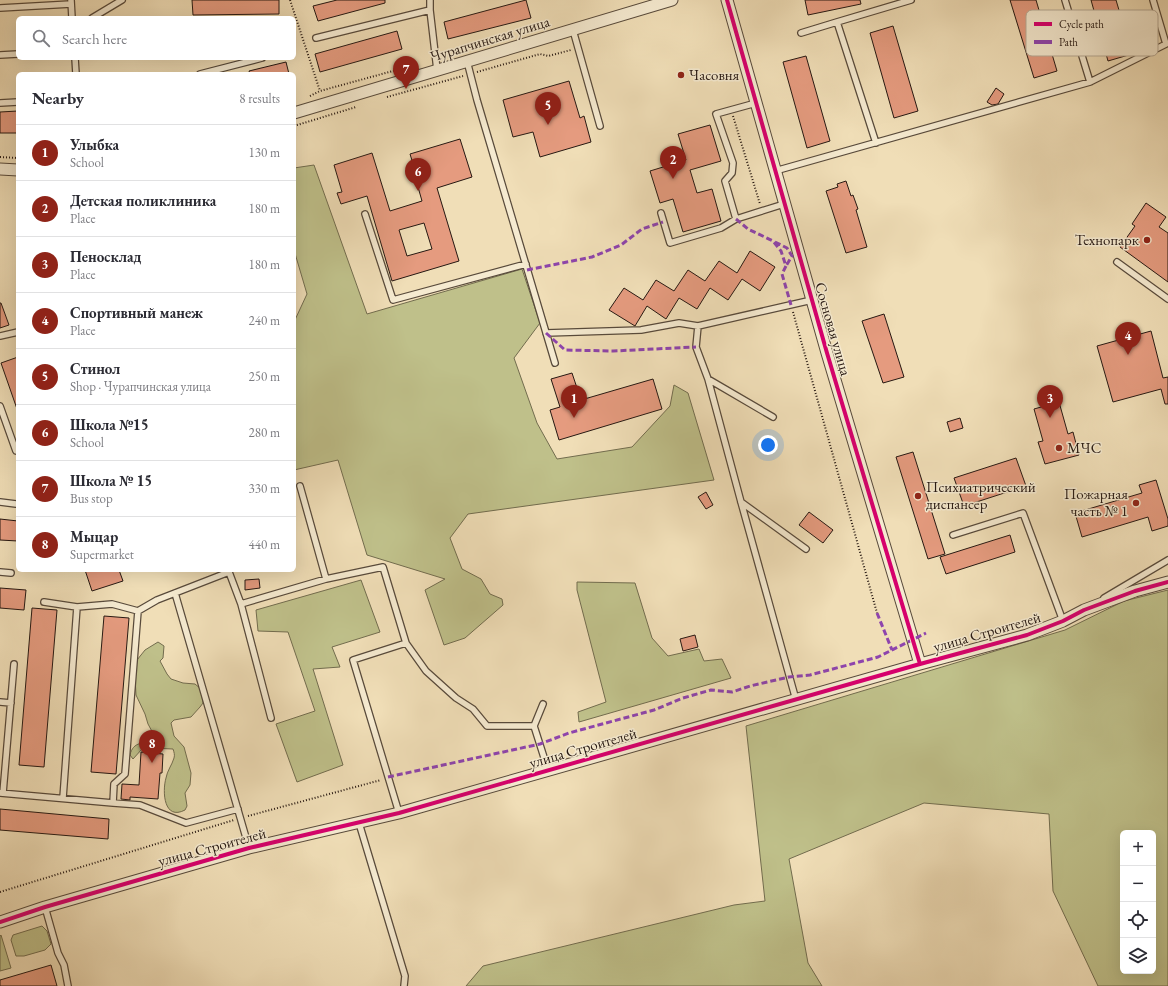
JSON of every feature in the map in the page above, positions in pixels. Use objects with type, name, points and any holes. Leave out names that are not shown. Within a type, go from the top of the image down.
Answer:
[{"type":"street","name":"Чурапчинская улица","points":[[296,112],[573,30],[644,6],[672,0]]},
{"type":"street","name":"Сосновая улица","points":[[727,0],[827,353],[920,664]]},
{"type":"street","points":[[0,169],[16,170]]},
{"type":"street","name":"улица Строителей","points":[[0,922],[45,907],[249,848],[399,813],[920,664],[1027,635],[1063,621],[1084,610],[1136,591],[1168,582]]},
{"type":"lane","points":[[95,16],[122,0]]},
{"type":"lane","points":[[430,0],[437,70]]},
{"type":"lane","points":[[801,33],[911,0]]},
{"type":"lane","points":[[1065,0],[1068,10]]},
{"type":"lane","points":[[1153,0],[1156,10]]},
{"type":"lane","points":[[0,8],[71,2],[72,16]]},
{"type":"lane","points":[[316,38],[430,10]]},
{"type":"lane","points":[[1158,16],[1167,44],[1158,48]]},
{"type":"lane","points":[[837,22],[876,143]]},
{"type":"lane","points":[[573,30],[600,126]]},
{"type":"lane","points":[[0,55],[16,54]]},
{"type":"lane","points":[[1082,56],[1090,82]]},
{"type":"lane","points":[[775,171],[1090,82],[1143,56]]},
{"type":"lane","points":[[74,60],[76,72]]},
{"type":"lane","points":[[208,72],[254,60]]},
{"type":"lane","points":[[467,61],[477,100],[555,363]]},
{"type":"lane","points":[[0,103],[16,102]]},
{"type":"lane","points":[[736,219],[725,181],[732,173],[733,163],[716,114],[756,103]]},
{"type":"lane","points":[[661,213],[670,243],[721,228],[736,219],[784,204]]},
{"type":"lane","points":[[365,214],[394,300],[526,264]]},
{"type":"lane","points":[[1117,262],[1168,299]]},
{"type":"lane","points":[[546,333],[641,330],[679,323],[698,326],[812,300]]},
{"type":"lane","points":[[698,326],[696,347],[708,379],[740,502],[796,700]]},
{"type":"lane","points":[[0,336],[16,332]]},
{"type":"lane","points":[[708,379],[773,417]]},
{"type":"lane","points":[[0,406],[16,451]]},
{"type":"lane","points":[[300,486],[326,579]]},
{"type":"lane","points":[[0,502],[16,504]]},
{"type":"lane","points":[[740,502],[806,549]]},
{"type":"lane","points":[[953,536],[1023,514],[1063,621]]},
{"type":"lane","points":[[1084,610],[1168,560]]},
{"type":"lane","points":[[241,604],[326,579],[383,567],[406,643],[426,671],[456,698],[473,709],[487,726],[534,726]]},
{"type":"lane","points":[[0,572],[11,573]]},
{"type":"lane","points":[[44,602],[77,607],[112,604],[138,611],[157,600],[229,572],[241,604],[272,718]]},
{"type":"lane","points":[[175,594],[249,848]]},
{"type":"lane","points":[[63,798],[77,607]]},
{"type":"lane","points":[[113,803],[114,784],[125,774],[138,611]]},
{"type":"lane","points":[[399,813],[353,660],[406,643]]},
{"type":"lane","points":[[14,664],[2,793],[140,805],[186,823],[238,808]]},
{"type":"lane","points":[[0,702],[11,703]]},
{"type":"lane","points":[[543,704],[534,726],[548,770]]},
{"type":"lane","points":[[359,823],[405,976],[404,986]]},
{"type":"lane","points":[[45,907],[58,953],[64,965],[68,986]]},
{"type":"path","points":[[290,0],[295,16]]},
{"type":"path","points":[[296,18],[320,91]]},
{"type":"path","points":[[381,99],[540,54],[548,56],[578,48]]},
{"type":"path","points":[[296,125],[359,106]]},
{"type":"path","points":[[731,110],[762,211]]},
{"type":"path","points":[[0,157],[16,158]]},
{"type":"path","points":[[791,305],[877,613]]},
{"type":"path","points":[[0,892],[241,818],[388,777]]},
{"type":"green space","points":[[314,165],[367,314],[522,269],[540,323],[514,358],[537,423],[557,459],[632,447],[670,406],[674,385],[688,393],[714,480],[468,514],[450,538],[462,569],[481,579],[490,594],[502,599],[503,605],[465,638],[444,645],[425,590],[445,579],[367,555],[338,460],[296,470],[296,318],[307,294],[296,257],[296,168]]},
{"type":"green space","points":[[361,580],[380,632],[332,647],[340,667],[313,669],[343,765],[297,782],[276,724],[315,711],[288,632],[258,631],[256,610]]},
{"type":"green space","points":[[577,582],[635,583],[652,638],[668,656],[699,649],[704,661],[722,659],[731,678],[579,722],[578,712],[606,702],[577,590]]},
{"type":"green space","points":[[1168,590],[1168,986],[1098,986],[1053,891],[1049,814],[924,803],[789,859],[808,963],[822,986],[466,986],[483,966],[734,905],[765,901],[746,726],[1065,630],[1124,601]]},
{"type":"green space","points":[[158,642],[164,646],[163,658],[160,661],[167,674],[171,679],[183,683],[195,684],[201,689],[203,703],[191,717],[174,720],[171,723],[174,736],[184,747],[191,773],[190,785],[185,793],[187,806],[185,810],[178,812],[173,812],[169,808],[166,803],[164,790],[167,775],[174,757],[173,749],[142,749],[133,759],[130,755],[131,750],[136,745],[155,739],[136,695],[135,677],[137,660],[145,650]]},
{"type":"green space","points":[[42,926],[47,931],[51,944],[45,950],[24,956],[16,956],[11,940],[13,935]]},
{"type":"green space","points":[[1,935],[11,968],[0,971],[0,936]]},
{"type":"building","points":[[192,0],[279,0],[279,14],[193,15]]},
{"type":"building","points":[[337,0],[385,0],[385,3],[318,21],[313,6]]},
{"type":"building","points":[[526,0],[531,18],[448,39],[444,22]]},
{"type":"building","points":[[805,0],[860,0],[861,4],[808,15]]},
{"type":"building","points":[[1010,0],[1036,0],[1039,10],[1026,10],[1026,52]]},
{"type":"building","points":[[1091,0],[1116,0],[1119,10],[1094,10]]},
{"type":"building","points":[[893,26],[918,111],[894,118],[870,33]]},
{"type":"building","points":[[397,31],[402,49],[320,72],[315,54]]},
{"type":"building","points":[[806,56],[830,141],[807,148],[783,62]]},
{"type":"building","points":[[1027,56],[1053,56],[1057,71],[1034,78]]},
{"type":"building","points":[[1107,56],[1125,56],[1108,61]]},
{"type":"building","points":[[286,62],[288,72],[249,72]]},
{"type":"building","points":[[569,81],[580,118],[584,116],[591,142],[540,157],[533,132],[513,137],[503,100]]},
{"type":"building","points":[[996,88],[1004,94],[998,104],[992,105],[987,102]]},
{"type":"building","points":[[16,111],[16,133],[0,133],[0,112]]},
{"type":"building","points":[[710,125],[721,161],[690,170],[697,193],[712,189],[721,221],[683,232],[673,199],[660,203],[650,171],[686,160],[678,134]]},
{"type":"building","points":[[460,139],[472,177],[437,188],[459,261],[392,281],[367,196],[341,204],[337,193],[342,192],[334,165],[372,153],[390,211],[422,201],[416,180],[412,181],[408,168],[414,167],[410,154]],"holes":[[[424,223],[432,249],[407,256],[399,230]]]},
{"type":"building","points":[[846,181],[851,196],[853,195],[858,209],[856,210],[867,247],[846,253],[826,191],[838,187],[837,184]]},
{"type":"building","name":"Технопарк","points":[[1146,203],[1166,217],[1159,227],[1168,233],[1168,282],[1120,247],[1135,226],[1132,224]]},
{"type":"building","points":[[750,251],[775,267],[760,291],[742,279],[728,300],[710,288],[697,309],[679,298],[666,319],[647,306],[635,326],[609,310],[624,288],[643,300],[656,280],[674,291],[688,270],[705,281],[719,261],[737,273]]},
{"type":"building","points":[[0,303],[9,325],[0,328]]},
{"type":"building","points":[[884,314],[904,377],[883,383],[862,321]]},
{"type":"building","points":[[1151,331],[1163,378],[1168,377],[1168,404],[1165,404],[1161,389],[1113,402],[1097,346]]},
{"type":"building","points":[[16,358],[16,406],[1,363]]},
{"type":"building","points":[[572,373],[581,400],[653,379],[662,409],[559,440],[550,410],[560,407],[551,379]]},
{"type":"building","points":[[1059,402],[1068,434],[1073,432],[1079,455],[1045,464],[1038,442],[1043,441],[1034,409]]},
{"type":"building","points":[[960,418],[963,428],[950,432],[947,422]]},
{"type":"building","points":[[913,452],[945,554],[928,559],[896,457]]},
{"type":"building","points":[[1016,458],[1026,486],[964,506],[954,478]]},
{"type":"building","name":"Пожарная часть № 1","points":[[1156,480],[1168,519],[1168,526],[1152,531],[1148,517],[1082,537],[1075,513],[1142,493],[1139,485]]},
{"type":"building","points":[[706,492],[713,505],[706,509],[698,497]]},
{"type":"building","points":[[809,512],[833,530],[823,543],[799,525]]},
{"type":"building","points":[[0,519],[16,521],[16,541],[0,540]]},
{"type":"building","points":[[1010,535],[1015,552],[946,574],[940,557]]},
{"type":"building","points":[[86,572],[120,572],[123,581],[92,591]]},
{"type":"building","points":[[259,579],[260,588],[245,590],[245,580]]},
{"type":"building","points":[[0,588],[26,590],[24,610],[0,608]]},
{"type":"building","points":[[32,608],[57,610],[44,767],[19,765]]},
{"type":"building","points":[[104,616],[129,618],[116,774],[91,772]]},
{"type":"building","points":[[695,635],[698,647],[683,651],[680,639]]},
{"type":"building","points":[[141,752],[163,754],[158,799],[130,797],[130,800],[121,799],[122,784],[139,785]]},
{"type":"building","points":[[0,809],[109,819],[108,839],[0,830]]},
{"type":"building","points":[[51,965],[57,986],[0,986],[0,980]]},
{"type":"marked path","points":[[736,219],[748,229],[773,241],[781,251],[786,266],[782,274],[791,305]]},
{"type":"marked path","points":[[527,270],[592,257],[621,245],[642,229],[663,222]]},
{"type":"marked path","points":[[775,242],[787,248],[792,256],[786,266]]},
{"type":"marked path","points":[[546,333],[565,350],[613,351],[696,347]]},
{"type":"marked path","points":[[877,613],[892,650]]},
{"type":"marked path","points":[[388,777],[540,744],[569,733],[654,710],[683,698],[711,690],[732,692],[750,686],[789,677],[810,675],[878,657],[926,633]]},
{"type":"cycle path","points":[[727,0],[827,353],[920,664]]},
{"type":"cycle path","points":[[0,922],[45,907],[249,848],[399,813],[920,664],[1027,635],[1063,621],[1084,610],[1135,591],[1168,582]]},
{"type":"place","name":"Часовня","points":[[681,75]]},
{"type":"place","name":"Школа № 15","points":[[406,89]]},
{"type":"place","name":"Стинол","points":[[548,125]]},
{"type":"place","name":"Детская поликлиника","points":[[673,179]]},
{"type":"place","name":"Школа №15","points":[[418,191]]},
{"type":"place","name":"Технопарк","points":[[1147,240]]},
{"type":"place","name":"Спортивный манеж","points":[[1128,355]]},
{"type":"place","name":"Улыбка","points":[[574,418]]},
{"type":"place","name":"Пеносклад","points":[[1050,418]]},
{"type":"place","name":"МЧС","points":[[1059,448]]},
{"type":"place","name":"Психиатрический диспансер","points":[[918,496]]},
{"type":"place","name":"Пожарная часть № 1","points":[[1136,503]]},
{"type":"place","name":"Мыцар","points":[[152,763]]}]
